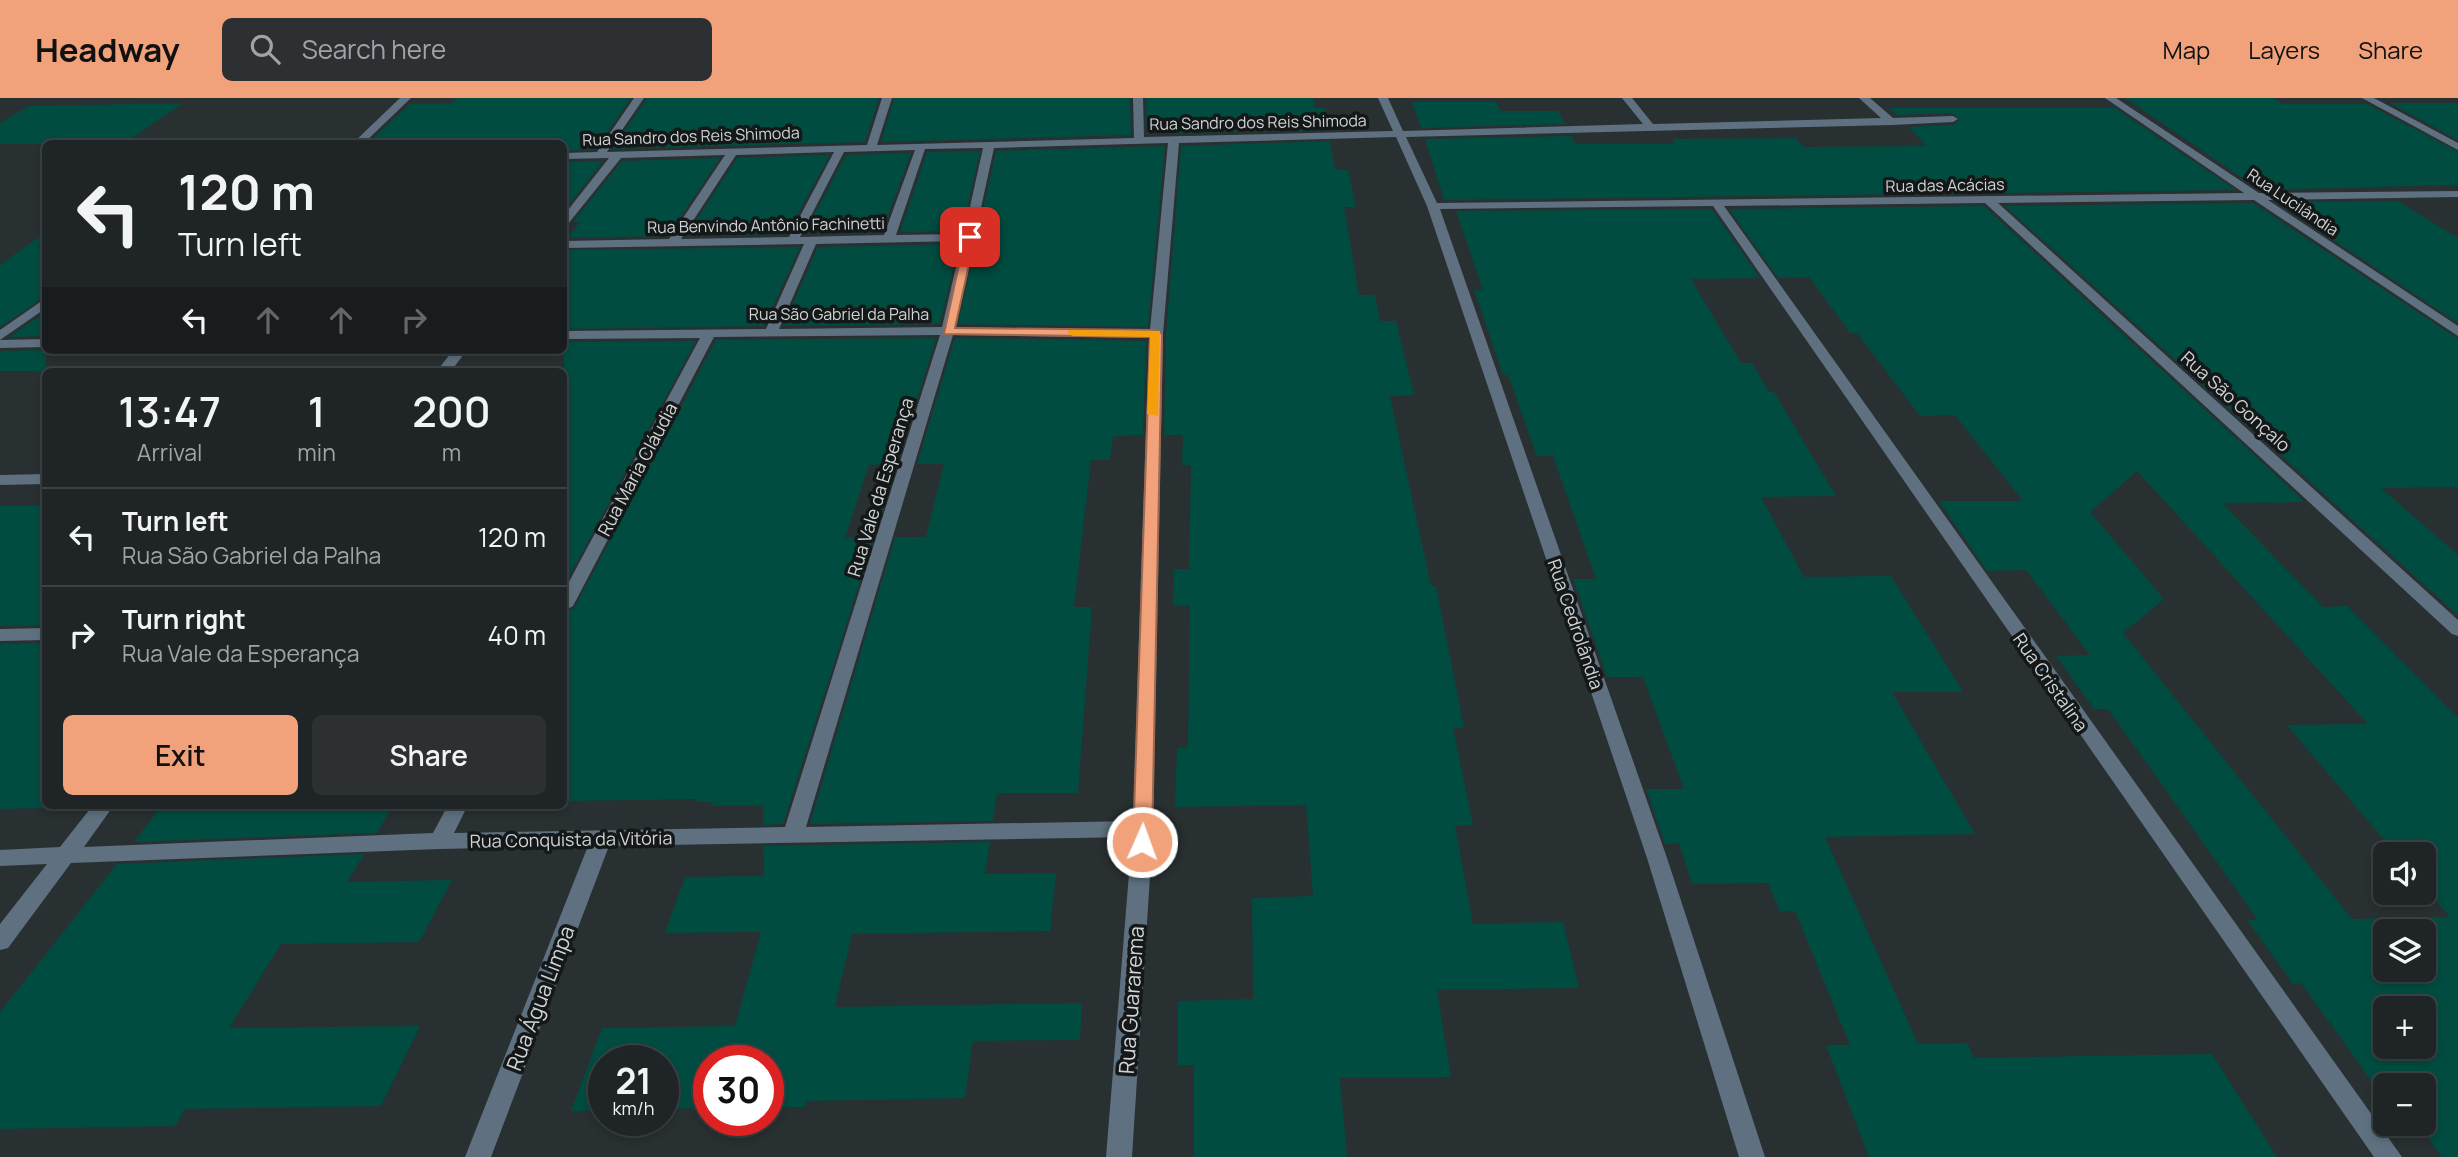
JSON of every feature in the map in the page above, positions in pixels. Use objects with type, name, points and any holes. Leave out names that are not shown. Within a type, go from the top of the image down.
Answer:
[{"type":"street","points":[[361,140],[406,98]]},
{"type":"street","points":[[600,155],[639,98]]},
{"type":"street","points":[[871,147],[887,98]]},
{"type":"street","points":[[1138,98],[1139,141]]},
{"type":"street","name":"Rua Cedrolândia","points":[[1383,98],[1433,206],[1657,858],[1752,1157]]},
{"type":"street","points":[[1627,98],[1651,128]]},
{"type":"street","points":[[1864,98],[1892,122]]},
{"type":"street","name":"Rua Lucilândia","points":[[2110,98],[2458,332]]},
{"type":"street","points":[[2367,98],[2458,146]]},
{"type":"street","name":"Rua Sandro dos Reis Shimoda","points":[[567,156],[1953,119]]},
{"type":"street","name":"Rua Guararema","points":[[1119,1157],[1143,836],[1156,334],[1174,139]]},
{"type":"street","name":"Rua Vale da Esperança","points":[[793,836],[948,331],[989,145]]},
{"type":"street","points":[[889,238],[920,146]]},
{"type":"street","points":[[793,240],[841,148]]},
{"type":"street","points":[[674,242],[732,152]]},
{"type":"street","points":[[567,218],[618,154]]},
{"type":"street","name":"Rua das Acácias","points":[[1433,206],[2458,194]]},
{"type":"street","name":"Rua São Gonçalo","points":[[1988,200],[2458,630]]},
{"type":"street","name":"Rua Cristalina","points":[[1716,203],[2154,828],[2389,1157]]},
{"type":"street","name":"Rua Benvindo Antônio Fachinetti","points":[[567,244],[970,237]]},
{"type":"street","points":[[771,331],[812,240]]},
{"type":"street","points":[[0,337],[42,305]]},
{"type":"street","name":"Rua São Gabriel da Palha","points":[[567,335],[771,331],[1156,334]]},
{"type":"street","name":"Rua Maria Cláudia","points":[[567,600],[710,332]]},
{"type":"street","points":[[0,344],[42,343]]},
{"type":"street","points":[[446,368],[457,354]]},
{"type":"street","points":[[0,480],[42,479]]},
{"type":"street","points":[[0,635],[42,634]]},
{"type":"street","points":[[0,941],[101,809]]},
{"type":"street","points":[[439,841],[456,809]]},
{"type":"street","name":"Rua Conquista da Vitória","points":[[0,858],[439,841],[793,836],[1143,836]]},
{"type":"street","name":"Rua Água Limpa","points":[[478,1157],[601,839]]},
{"type":"building","points":[[456,98],[631,98],[596,149],[567,151],[567,140],[371,140],[410,104],[451,103]]},
{"type":"building","points":[[647,98],[879,98],[865,142],[612,149]]},
{"type":"building","points":[[894,98],[1130,98],[1131,135],[881,142]]},
{"type":"building","points":[[1146,98],[1313,98],[1315,108],[1325,108],[1328,130],[1147,134]]},
{"type":"building","points":[[2125,98],[2273,98],[2283,104],[2367,104],[2458,152],[2458,185],[2260,190]]},
{"type":"building","points":[[1412,102],[1496,102],[1501,111],[1558,111],[1565,124],[1421,128]]},
{"type":"building","points":[[183,103],[129,140],[42,140],[42,144],[0,144],[0,123],[29,106]]},
{"type":"building","points":[[2390,103],[2458,103],[2458,140]]},
{"type":"building","points":[[1889,108],[2115,108],[2236,190],[1444,200],[1425,139],[1571,136],[1576,144],[1675,144],[1672,139],[1796,138],[1803,147],[1927,146],[1909,127],[1953,125],[1960,120],[1953,113],[1897,115]]},
{"type":"building","points":[[1330,141],[1335,170],[1348,170],[1356,207],[1344,207],[1359,295],[1375,295],[1380,321],[1396,321],[1414,395],[1390,396],[1431,586],[1436,586],[1464,728],[1453,728],[1473,825],[1455,826],[1473,924],[1563,922],[1579,988],[1437,990],[1451,1077],[1340,1078],[1347,1157],[1194,1157],[1194,1065],[1178,1065],[1178,1001],[1253,999],[1252,898],[1313,896],[1306,805],[1175,807],[1177,748],[1188,748],[1190,605],[1173,606],[1174,569],[1189,569],[1191,465],[1182,465],[1183,435],[1164,435],[1166,334],[1181,146]]},
{"type":"building","points":[[1165,146],[1148,327],[958,324],[996,151]]},
{"type":"building","points":[[980,151],[962,231],[900,232],[927,152]]},
{"type":"building","points":[[911,153],[882,232],[804,234],[846,155]]},
{"type":"building","points":[[830,155],[787,234],[686,236],[737,158]]},
{"type":"building","points":[[720,158],[668,236],[567,238],[580,222],[573,222],[622,161]]},
{"type":"building","points":[[603,161],[567,207],[567,162]]},
{"type":"building","points":[[2398,201],[2458,238],[2458,323],[2277,202]]},
{"type":"building","points":[[2253,203],[2458,339],[2458,487],[2381,488],[2458,555],[2458,615],[2005,206]]},
{"type":"building","points":[[1984,206],[2305,502],[2222,503],[2323,607],[2347,606],[2458,718],[2458,1157],[2442,1157],[2427,1136],[2436,1136],[2436,1073],[2373,1073],[2373,1083],[2301,983],[2293,984],[2247,920],[2258,920],[2108,709],[2094,709],[2056,656],[2090,655],[2026,570],[1987,571],[1939,501],[2023,501],[1955,415],[1920,416],[1857,333],[1850,333],[1809,277],[1778,278],[1729,209]],"holes":[[[2137,471],[2368,724],[2287,725],[2386,842],[2436,842],[2436,900],[2450,917],[2352,919],[2123,633],[2164,599],[2090,512]]]},
{"type":"building","points":[[1712,209],[1760,278],[1691,279],[1741,363],[1752,363],[1769,392],[1774,392],[1836,496],[1761,497],[1804,577],[1891,576],[1963,692],[1892,692],[1975,834],[1825,837],[1918,1044],[1967,1043],[1974,1058],[2212,1054],[2277,1157],[1869,1157],[1826,1045],[1850,1045],[1795,911],[1780,912],[1768,883],[1692,884],[1679,843],[1665,844],[1646,789],[1684,789],[1643,677],[1607,677],[1573,579],[1596,579],[1553,456],[1537,456],[1508,375],[1503,375],[1474,290],[1483,290],[1456,211]]},
{"type":"building","points":[[42,235],[42,299],[0,327],[0,265]]},
{"type":"building","points":[[959,244],[940,324],[783,326],[818,247]]},
{"type":"building","points":[[800,247],[764,326],[567,329],[567,250]]},
{"type":"building","points":[[42,315],[42,336],[9,337]]},
{"type":"building","points":[[936,338],[897,464],[869,465],[845,538],[874,537],[783,824],[763,825],[763,805],[711,806],[713,802],[696,802],[697,799],[567,801],[567,612],[575,607],[716,340]]},
{"type":"building","points":[[955,338],[1146,341],[1143,435],[1113,436],[1110,460],[1091,460],[1074,607],[1092,607],[1078,793],[997,793],[993,821],[810,824],[895,537],[926,537],[944,464],[917,464]]},
{"type":"building","points":[[696,341],[567,580],[567,368],[564,368],[567,342]]},
{"type":"building","points":[[42,350],[42,354],[46,354],[46,368],[42,368],[42,371],[0,371],[0,351]]},
{"type":"building","points":[[0,506],[42,506],[42,625],[0,626]]},
{"type":"building","points":[[42,643],[42,808],[0,809],[0,644]]},
{"type":"building","points":[[159,809],[391,809],[377,833],[134,842]]},
{"type":"building","points":[[990,842],[985,874],[1056,873],[1050,931],[852,934],[835,1007],[1082,1003],[1080,1040],[973,1041],[965,1098],[806,1101],[805,1107],[784,1107],[784,1045],[693,1045],[693,1108],[679,1109],[679,1045],[596,1045],[602,1028],[735,1026],[761,932],[665,933],[685,877],[764,876],[763,846]]},
{"type":"building","points":[[364,854],[347,882],[452,880],[419,942],[281,944],[229,1028],[420,1026],[381,1106],[185,1109],[175,1126],[0,1129],[0,1012],[117,864]]},
{"type":"building","points":[[588,1065],[588,1110],[571,1111]]},
{"type":"slow traffic","points":[[1073,333],[1156,334],[1154,414]]},
{"type":"route","points":[[970,237],[948,331],[1156,334],[1142,842]]}]
